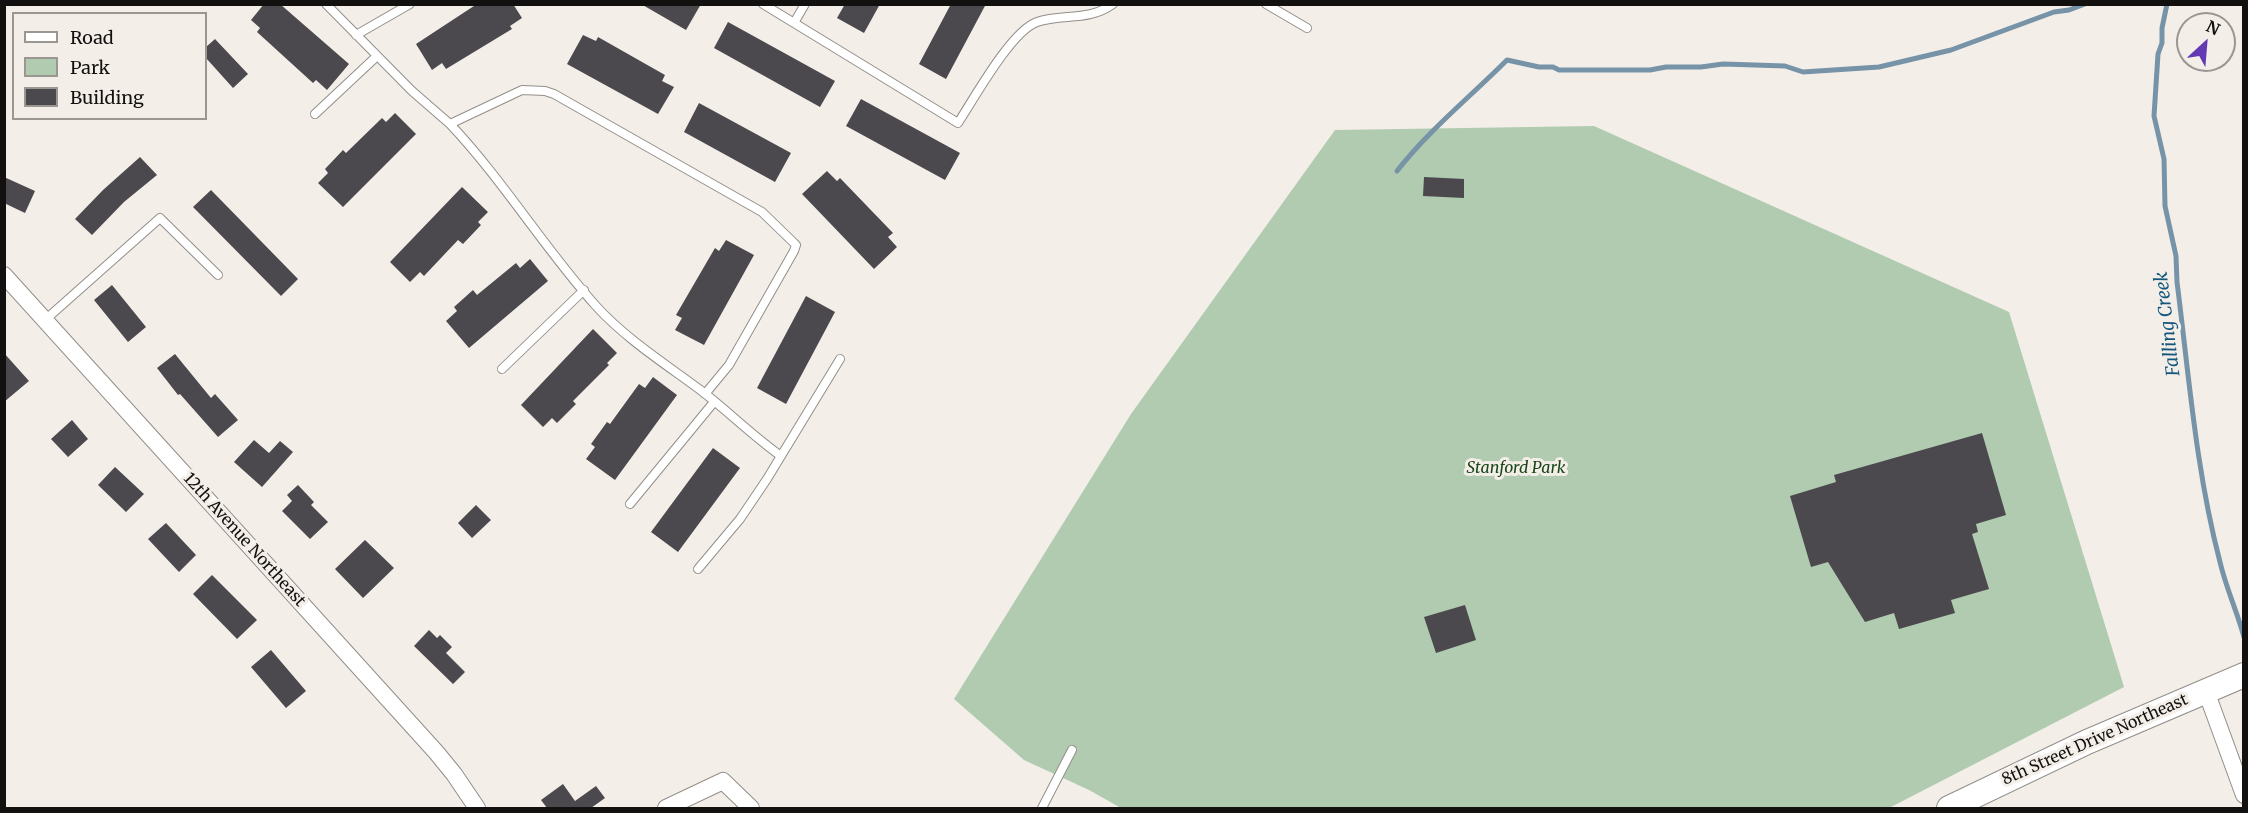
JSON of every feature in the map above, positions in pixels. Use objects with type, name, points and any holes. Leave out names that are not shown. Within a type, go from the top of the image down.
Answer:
[{"type":"main road","name":"8th Street Drive Northeast","points":[[1949,808],[2087,742],[2244,675]]},
{"type":"street","name":"12th Avenue Northeast","points":[[4,275],[436,752],[477,808]]},
{"type":"street","points":[[2206,691],[2244,795]]},
{"type":"street","points":[[666,808],[723,781],[751,808]]},
{"type":"lane","points":[[326,4],[412,91],[450,124],[510,195],[584,290],[626,334],[782,456]]},
{"type":"lane","points":[[356,35],[410,4]]},
{"type":"lane","points":[[763,4],[958,123],[1010,44],[1026,28],[1036,22],[1089,15],[1113,4]]},
{"type":"lane","points":[[795,23],[805,4]]},
{"type":"lane","points":[[1266,4],[1307,28]]},
{"type":"lane","points":[[315,114],[377,56]]},
{"type":"lane","points":[[450,124],[522,90],[545,91],[554,94],[762,212],[796,245],[729,364],[705,394]]},
{"type":"lane","points":[[45,320],[160,218],[218,275]]},
{"type":"lane","points":[[502,369],[584,290]]},
{"type":"lane","points":[[698,569],[740,519],[782,456],[840,358]]},
{"type":"lane","points":[[630,504],[714,402]]},
{"type":"lane","points":[[1042,808],[1072,750]]},
{"type":"green space","name":"Stanford Park","points":[[1594,126],[2009,312],[2124,687],[1889,808],[1121,808],[1089,790],[1024,760],[954,699],[1131,414],[1335,130]]},
{"type":"building","points":[[264,4],[280,4],[349,64],[327,90],[316,80],[313,83],[257,32],[260,28],[251,20]]},
{"type":"building","points":[[477,4],[513,4],[522,18],[510,26],[512,29],[446,69],[442,63],[432,70],[416,44]]},
{"type":"building","points":[[641,4],[701,4],[686,30]]},
{"type":"building","points":[[845,4],[880,4],[864,33],[837,18]]},
{"type":"building","points":[[951,4],[986,4],[946,79],[919,64]]},
{"type":"building","points":[[728,22],[835,81],[820,107],[714,48]]},
{"type":"building","points":[[583,35],[596,41],[598,37],[665,75],[662,81],[674,87],[658,114],[567,64]]},
{"type":"building","points":[[215,39],[248,74],[233,88],[207,59],[207,46]]},
{"type":"building","points":[[861,99],[960,153],[945,180],[846,126]]},
{"type":"building","points":[[699,103],[791,153],[775,182],[684,132]]},
{"type":"building","points":[[395,113],[416,134],[343,207],[318,183],[328,173],[325,169],[343,150],[346,153],[382,118],[386,122]]},
{"type":"building","points":[[140,157],[157,175],[124,202],[92,235],[75,219]]},
{"type":"building","points":[[827,171],[837,181],[840,178],[893,233],[888,237],[897,247],[874,269],[802,194]]},
{"type":"building","points":[[4,177],[35,191],[25,213],[4,203]]},
{"type":"building","points":[[1424,177],[1464,179],[1464,198],[1423,196]]},
{"type":"building","points":[[462,187],[488,212],[478,222],[481,225],[463,244],[458,240],[424,276],[420,272],[410,282],[390,262]]},
{"type":"building","points":[[211,190],[298,279],[281,296],[193,207]]},
{"type":"building","points":[[726,240],[754,255],[704,345],[675,330],[682,318],[676,315],[715,248],[719,251]]},
{"type":"building","points":[[530,259],[548,281],[469,348],[446,321],[457,311],[454,307],[473,290],[477,295],[516,263],[520,268]]},
{"type":"building","points":[[112,285],[146,327],[128,342],[94,300]]},
{"type":"building","points":[[806,296],[835,312],[786,404],[757,388]]},
{"type":"building","points":[[593,329],[617,353],[607,363],[609,365],[573,401],[576,404],[557,423],[552,418],[543,427],[521,405]]},
{"type":"building","points":[[4,353],[29,381],[4,402]]},
{"type":"building","points":[[175,354],[211,398],[215,394],[238,420],[218,437],[180,394],[178,395],[157,368]]},
{"type":"building","points":[[653,377],[677,395],[615,480],[586,459],[595,447],[591,444],[607,422],[610,424],[639,384],[645,388]]},
{"type":"building","points":[[72,420],[88,439],[68,457],[51,439]]},
{"type":"building","points":[[1982,433],[2006,515],[1976,524],[1978,532],[1972,534],[1989,589],[1951,600],[1955,613],[1899,629],[1894,613],[1865,622],[1828,562],[1811,567],[1790,496],[1836,482],[1834,475]]},
{"type":"building","points":[[254,440],[269,453],[280,441],[293,452],[262,487],[234,462]]},
{"type":"building","points":[[713,448],[740,468],[678,552],[651,532]]},
{"type":"building","points":[[115,467],[144,494],[126,512],[98,485]]},
{"type":"building","points":[[298,485],[314,502],[311,505],[328,522],[310,539],[282,511],[292,501],[287,495]]},
{"type":"building","points":[[476,505],[491,520],[472,538],[458,523]]},
{"type":"building","points":[[166,523],[196,555],[179,572],[148,539]]},
{"type":"building","points":[[365,540],[394,568],[363,598],[335,569]]},
{"type":"building","points":[[212,575],[257,620],[237,639],[193,594]]},
{"type":"building","points":[[1465,605],[1476,640],[1436,653],[1424,617]]},
{"type":"building","points":[[429,630],[437,638],[440,635],[452,647],[446,653],[465,672],[453,684],[414,646]]},
{"type":"building","points":[[271,650],[306,691],[286,708],[251,667]]},
{"type":"building","points":[[563,784],[575,801],[596,786],[605,798],[591,808],[547,808],[541,800]]},
{"type":"waterway","points":[[1397,171],[1436,128],[1507,60],[1539,67],[1553,67],[1559,70],[1650,70],[1723,64],[1785,66],[1803,72],[1879,67],[1951,50],[2054,12],[2069,10],[2085,4]]},
{"type":"waterway","name":"Falling Creek","points":[[2167,4],[2162,28],[2162,43],[2158,54],[2154,116],[2164,159],[2165,206],[2176,256],[2177,282],[2205,493],[2222,572],[2244,637]]}]
